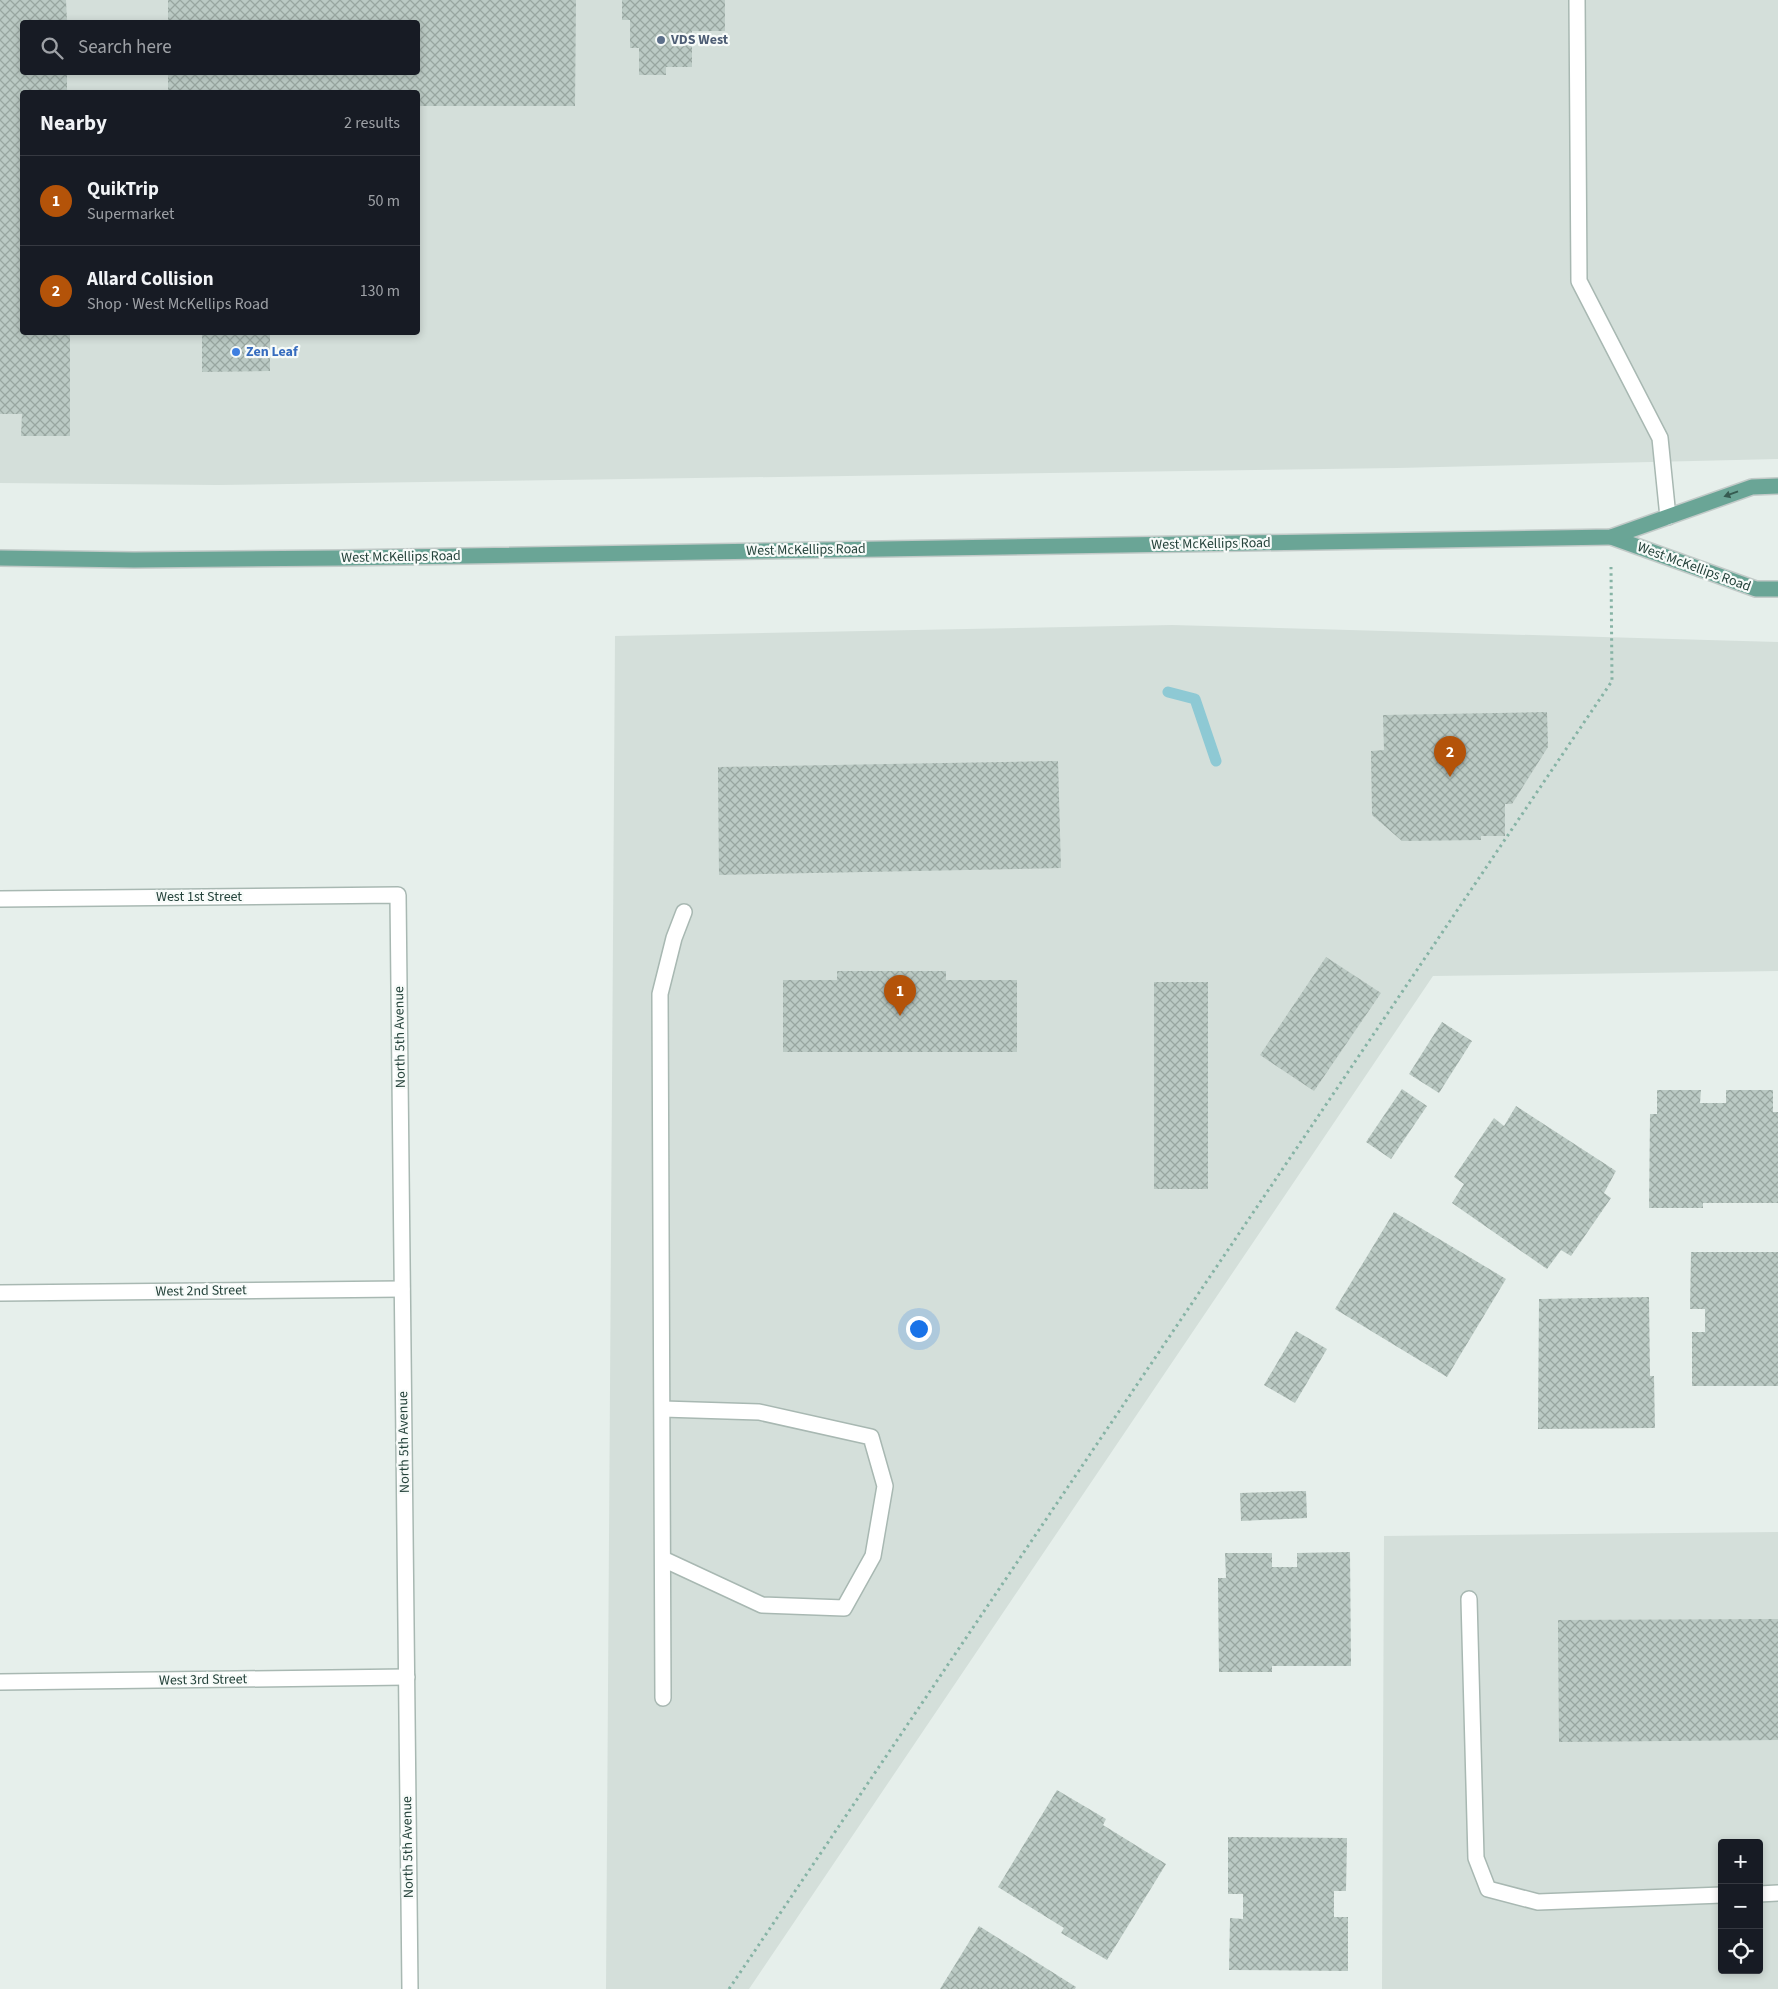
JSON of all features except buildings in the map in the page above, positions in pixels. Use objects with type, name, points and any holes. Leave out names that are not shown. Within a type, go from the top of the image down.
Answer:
[{"type":"main road","name":"West McKellips Road","points":[[0,558],[134,560],[321,558],[1611,537],[1752,486],[1778,486]]},
{"type":"main road","name":"West McKellips Road","points":[[1611,537],[1756,589],[1778,589]]},
{"type":"lane","points":[[1577,0],[1578,281],[1660,438],[1668,517]]},
{"type":"lane","name":"West 1st Street","points":[[0,899],[398,896]]},
{"type":"lane","name":"North 5th Avenue","points":[[398,896],[410,1989]]},
{"type":"lane","points":[[663,1698],[660,994],[674,938],[684,912]]},
{"type":"lane","name":"West 2nd Street","points":[[0,1294],[402,1290]]},
{"type":"lane","points":[[663,1409],[759,1412],[870,1437],[885,1486],[873,1556],[844,1608],[762,1605],[663,1559]]},
{"type":"lane","points":[[1469,1599],[1476,1858],[1488,1888],[1538,1902],[1718,1895]]},
{"type":"lane","name":"West 3rd Street","points":[[0,1682],[407,1677]]},
{"type":"lane","points":[[1763,1894],[1778,1893]]},
{"type":"path","points":[[729,1989],[1612,681],[1611,537]]},
{"type":"shaded area","points":[[0,0],[1778,0],[1778,459],[1397,468],[217,485],[0,483]]},
{"type":"shaded area","points":[[1172,625],[1778,642],[1778,971],[1433,976],[749,1989],[606,1989],[615,636]]},
{"type":"shaded area","points":[[1778,1532],[1778,1989],[1382,1989],[1384,1536]]},
{"type":"waterway","points":[[1168,692],[1195,699],[1216,761]]},
{"type":"place","name":"VDS West","points":[[661,40]]},
{"type":"place","name":"Zen Leaf","points":[[236,352]]},
{"type":"place","name":"Allard Collision","points":[[1450,777]]},
{"type":"place","name":"QuikTrip","points":[[900,1016]]}]
